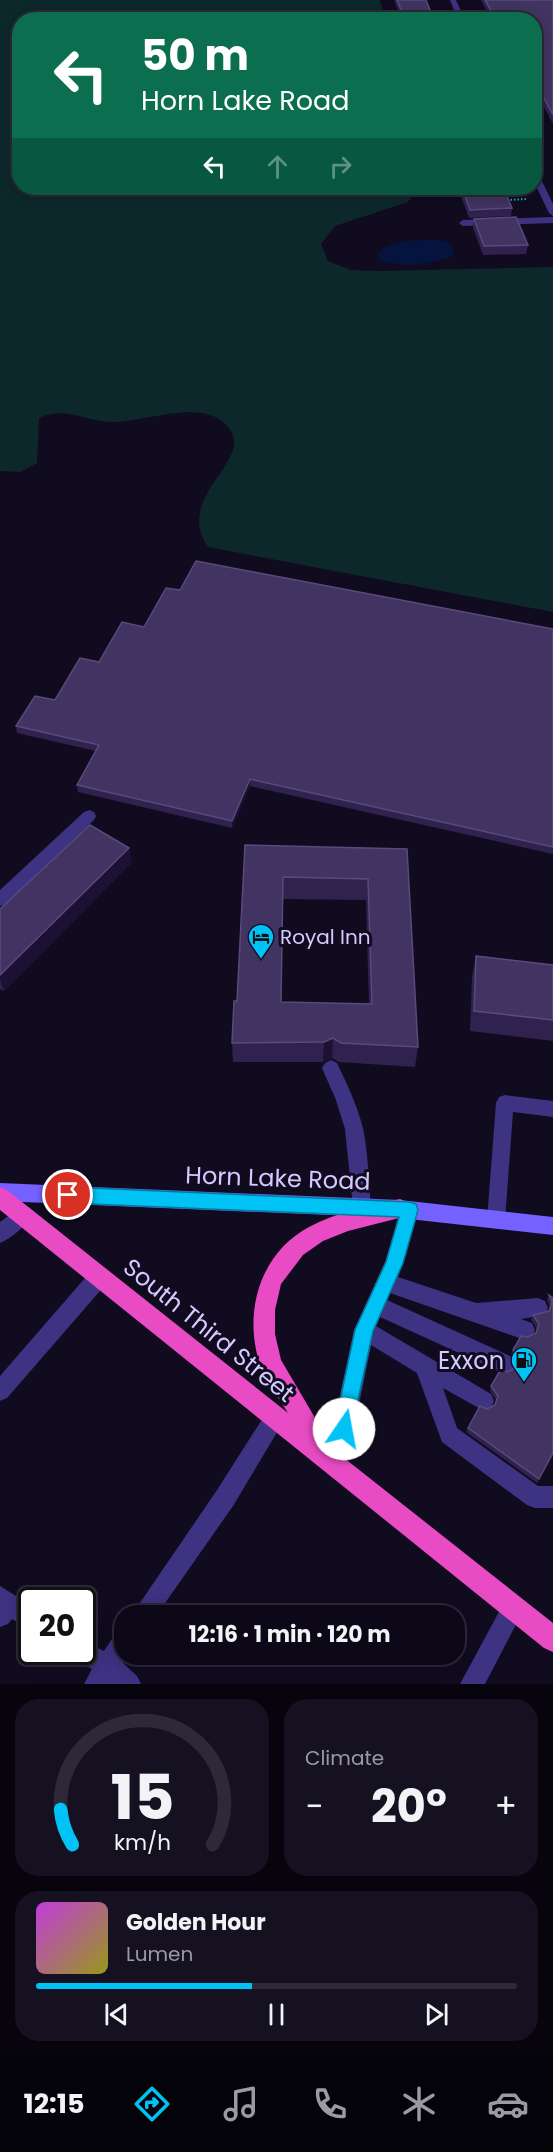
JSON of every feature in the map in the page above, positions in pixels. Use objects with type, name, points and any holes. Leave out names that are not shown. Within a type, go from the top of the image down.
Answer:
[{"type":"highway","name":"South Third Street","points":[[0,1197],[275,1418],[514,1607],[552,1634]]},
{"type":"highway","points":[[333,1463],[271,1364],[264,1334],[264,1310],[271,1279],[296,1248],[316,1234],[347,1221],[405,1209]]},
{"type":"main road","name":"Horn Lake Road","points":[[0,1192],[405,1209],[553,1226]]},
{"type":"street","points":[[542,190],[553,213]]},
{"type":"street","points":[[463,223],[553,220]]},
{"type":"street","points":[[0,900],[89,816]]},
{"type":"street","points":[[331,1068],[345,1100],[354,1129],[362,1208]]},
{"type":"street","points":[[496,1220],[505,1103],[553,1108]]},
{"type":"street","points":[[333,1463],[364,1330],[394,1263],[405,1209]]},
{"type":"street","points":[[0,1234],[22,1215]]},
{"type":"street","points":[[0,1391],[99,1276]]},
{"type":"street","points":[[386,1282],[525,1330]]},
{"type":"street","points":[[375,1305],[505,1364]]},
{"type":"street","points":[[472,1312],[538,1308]]},
{"type":"street","points":[[364,1330],[483,1401]]},
{"type":"street","points":[[425,1366],[449,1435],[535,1497],[553,1497]]},
{"type":"street","points":[[150,1605],[225,1498],[275,1418]]},
{"type":"street","points":[[3,1606],[18,1613]]},
{"type":"street","points":[[472,1684],[514,1607]]},
{"type":"street","points":[[114,1656],[102,1675],[129,1684]]},
{"type":"path","points":[[507,200],[530,199]]},
{"type":"green space","points":[[0,0],[380,0],[383,12],[12,12],[12,195],[413,195],[408,202],[335,226],[321,244],[328,261],[351,270],[381,271],[553,267],[553,612],[208,547],[200,529],[200,512],[205,497],[231,456],[234,443],[231,431],[221,420],[208,414],[175,413],[110,422],[66,414],[48,415],[39,418],[37,463],[20,472],[0,471]]},
{"type":"water","points":[[435,240],[449,244],[454,252],[453,256],[408,265],[381,261],[377,254],[388,245],[396,243]]},
{"type":"building","points":[[397,0],[426,0],[431,12],[402,12]]},
{"type":"building","points":[[485,0],[553,0],[553,115],[542,94],[542,12],[492,12]]},
{"type":"building","points":[[465,195],[507,195],[512,208],[470,210]]},
{"type":"building","points":[[516,217],[528,245],[484,246],[474,219]]},
{"type":"building","points":[[196,561],[553,629],[553,847],[250,779],[232,821],[77,785],[99,745],[16,726],[35,696],[55,700],[80,658],[99,662],[122,622],[144,627],[166,588],[180,590]]},
{"type":"building","points":[[90,825],[129,848],[0,975],[0,909]]},
{"type":"building","name":"Royal Inn","points":[[245,845],[407,849],[418,1047],[341,1043],[333,1038],[324,1042],[232,1043],[234,1001],[237,1001]],"holes":[[[283,877],[368,879],[372,1004],[281,1002]]]},
{"type":"building","points":[[476,956],[553,965],[553,1020],[474,1011]]},
{"type":"building","name":"Exxon","points":[[549,1295],[553,1298],[553,1453],[539,1479],[468,1428],[480,1406],[487,1409],[495,1405],[498,1396],[491,1386],[501,1369],[508,1372],[516,1367],[519,1359],[513,1350],[521,1336],[528,1337],[536,1333],[539,1324],[533,1315],[549,1311],[552,1302]]},
{"type":"place","name":"Royal Inn","points":[[261,960]]},
{"type":"place","name":"Exxon","points":[[524,1383]]},
{"type":"route","points":[[68,1195],[410,1210],[394,1263],[364,1330],[344,1429]]}]
